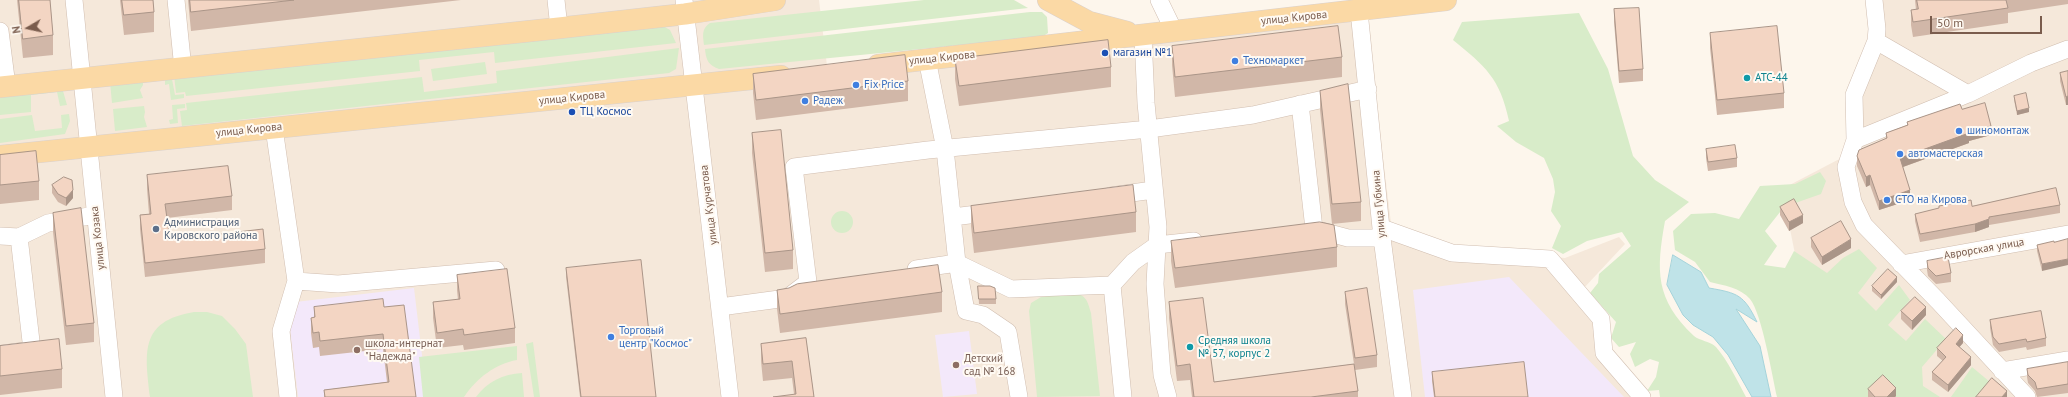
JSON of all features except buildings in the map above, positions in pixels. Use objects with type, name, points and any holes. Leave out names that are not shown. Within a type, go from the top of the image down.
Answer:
[{"type":"main road","points":[[4,87],[559,28],[684,7],[776,0]]},
{"type":"main road","name":"улица Кирова","points":[[1048,0],[1089,22],[1143,36]]},
{"type":"main road","name":"улица Кирова","points":[[857,67],[1143,36],[1174,31],[1446,0]]},
{"type":"main road","name":"улица Кирова","points":[[0,156],[803,74]]},
{"type":"street","name":"улица Козака","points":[[74,0],[114,397]]},
{"type":"street","points":[[176,0],[183,68]]},
{"type":"street","points":[[556,0],[559,28]]},
{"type":"street","points":[[1159,0],[1174,31]]},
{"type":"street","points":[[1874,0],[1877,29],[1876,41],[1854,95],[1855,140],[1846,167],[1853,202],[1864,225],[1938,301],[2027,397]]},
{"type":"street","name":"улица Курчатова","points":[[684,7],[695,86],[730,397]]},
{"type":"street","name":"улица Губкина","points":[[1359,11],[1382,233],[1404,397]]},
{"type":"street","points":[[0,30],[4,87]]},
{"type":"street","points":[[1143,36],[1153,190],[1158,227],[1155,284],[1161,367],[1168,397]]},
{"type":"street","points":[[1876,41],[1968,94]]},
{"type":"street","points":[[1855,140],[1968,94],[2031,63],[2068,49]]},
{"type":"street","points":[[927,59],[945,149],[954,217],[957,263],[966,311],[983,315],[1008,332],[1019,397]]},
{"type":"street","points":[[720,307],[787,298],[816,281],[794,167],[945,149],[1149,129],[1253,115],[1368,89]]},
{"type":"street","points":[[1300,104],[1314,229]]},
{"type":"street","points":[[274,128],[296,281],[281,331],[288,397]]},
{"type":"street","points":[[1092,198],[1153,190]]},
{"type":"street","points":[[954,217],[1007,210]]},
{"type":"street","points":[[0,236],[19,237],[48,224],[95,215]]},
{"type":"street","points":[[1296,228],[1304,227],[1348,238],[1382,233],[1452,253],[1550,259],[1601,319],[1604,353],[1642,397]]},
{"type":"street","name":"Аврорская улица","points":[[1901,264],[2068,234]]},
{"type":"street","points":[[0,354],[32,350],[19,237]]},
{"type":"street","points":[[899,272],[957,263],[1011,289],[1112,285],[1133,262],[1157,246],[1211,239]]},
{"type":"street","points":[[296,281],[338,284],[496,270]]},
{"type":"street","points":[[1112,285],[1123,397]]},
{"type":"street","points":[[2002,371],[2068,360]]},
{"type":"shaded area","points":[[0,0],[819,0],[827,66],[1364,4],[1391,223],[1453,248],[1565,258],[1619,237],[1625,244],[1583,289],[1610,350],[1650,397],[0,397]]},
{"type":"shaded area","points":[[1869,0],[2068,0],[2068,397],[1847,397],[1795,254],[1782,189],[1847,155],[1875,39]]},
{"type":"shaded area","points":[[1509,277],[1624,397],[1425,397],[1413,290]]},
{"type":"shaded area","name":"школа-интернат \"Надежда\"","points":[[414,288],[427,397],[298,397],[287,303]]},
{"type":"shaded area","name":"Детский сад № 168","points":[[969,331],[977,394],[943,397],[935,335]]},
{"type":"green space","points":[[924,0],[1014,0],[1028,8],[704,45],[704,30],[710,23]]},
{"type":"green space","points":[[1030,12],[1042,12],[1047,17],[1048,33],[1042,37],[719,69],[710,64],[705,53],[705,49]]},
{"type":"green space","points":[[1579,13],[1608,69],[1633,156],[1655,180],[1689,202],[1665,221],[1660,255],[1660,270],[1665,297],[1681,322],[1694,336],[1711,343],[1716,347],[1728,364],[1746,397],[1660,397],[1659,390],[1647,391],[1656,377],[1659,362],[1650,359],[1635,367],[1630,354],[1636,342],[1619,347],[1611,338],[1616,322],[1590,293],[1598,283],[1599,274],[1631,246],[1622,232],[1587,241],[1563,254],[1552,248],[1561,226],[1551,211],[1555,192],[1553,179],[1544,158],[1516,142],[1497,126],[1509,121],[1496,83],[1490,74],[1474,58],[1453,40],[1462,22]]},
{"type":"green space","points":[[663,26],[670,30],[676,43],[495,63],[494,52],[419,60],[420,71],[186,96],[185,92],[176,93],[174,75]]},
{"type":"green space","points":[[679,48],[676,69],[669,73],[182,126],[180,111],[187,110],[186,103],[422,77],[424,92],[497,83],[496,71]]},
{"type":"green space","points":[[485,62],[487,74],[433,81],[431,69]]},
{"type":"green space","points":[[143,78],[143,85],[140,90],[143,98],[112,103],[110,82]]},
{"type":"green space","points":[[172,79],[175,95],[184,94],[184,98],[171,100],[169,84],[165,85],[165,80]]},
{"type":"green space","points":[[63,91],[67,105],[60,106],[57,92],[31,95],[31,112],[0,115],[0,93]]},
{"type":"green space","points":[[185,104],[185,108],[177,109],[178,123],[170,124],[169,120],[173,119],[172,105]]},
{"type":"green space","points":[[144,106],[144,117],[147,127],[115,131],[113,109]]},
{"type":"green space","points":[[69,114],[70,121],[65,134],[0,143],[0,119],[32,115],[35,131],[62,128],[61,115]]},
{"type":"green space","points":[[1820,172],[1826,181],[1821,194],[1784,207],[1765,231],[1777,246],[1764,265],[1785,268],[1794,251],[1827,273],[1843,258],[1859,249],[1877,268],[1858,293],[1876,311],[1899,285],[1910,300],[1888,325],[1906,341],[1925,319],[1946,339],[1922,367],[1923,386],[1940,397],[1777,397],[1759,318],[1750,299],[1742,292],[1710,282],[1695,262],[1675,250],[1673,231],[1691,214],[1715,213],[1739,219],[1760,186],[1795,184]]},
{"type":"green space","points":[[842,211],[850,214],[853,222],[850,230],[842,233],[834,230],[831,222],[834,214]]},
{"type":"green space","points":[[1071,292],[1085,298],[1091,313],[1100,396],[1037,397],[1029,311],[1031,303],[1041,297]]},
{"type":"green space","points":[[194,312],[207,312],[222,316],[235,329],[246,344],[253,397],[150,397],[147,353],[150,341],[155,331],[163,323],[176,316]]},
{"type":"green space","points":[[533,342],[540,397],[534,397],[526,344]]},
{"type":"green space","points":[[517,346],[517,360],[494,368],[481,378],[464,397],[423,397],[419,357]]},
{"type":"green space","points":[[1972,367],[1990,382],[1976,397],[1951,397]]},
{"type":"green space","points":[[522,373],[524,397],[476,397],[490,383],[508,375]]},
{"type":"water","points":[[1673,255],[1701,272],[1709,288],[1734,294],[1748,306],[1757,322],[1736,309],[1760,346],[1771,397],[1752,397],[1728,355],[1713,337],[1693,325],[1683,315],[1667,285]]},
{"type":"place","name":"магазин №1","points":[[1105,53]]},
{"type":"place","name":"Техномаркет","points":[[1235,61]]},
{"type":"place","name":"АТС-44","points":[[1747,78]]},
{"type":"place","name":"Fix Price","points":[[856,85]]},
{"type":"place","name":"Радеж","points":[[805,101]]},
{"type":"place","name":"ТЦ Космос","points":[[572,112]]},
{"type":"place","name":"шиномонтаж","points":[[1959,131]]},
{"type":"place","name":"автомастерская","points":[[1900,154]]},
{"type":"place","name":"СТО на Кирова","points":[[1887,200]]},
{"type":"place","name":"Администрация Кировского района","points":[[156,229]]},
{"type":"place","name":"Торговый центр \"Космос\"","points":[[611,337]]},
{"type":"place","name":"Средняя школа № 57, корпус 2","points":[[1190,347]]},
{"type":"place","name":"школа-интернат \"Надежда\"","points":[[357,350]]},
{"type":"place","name":"Детский сад № 168","points":[[956,365]]}]
